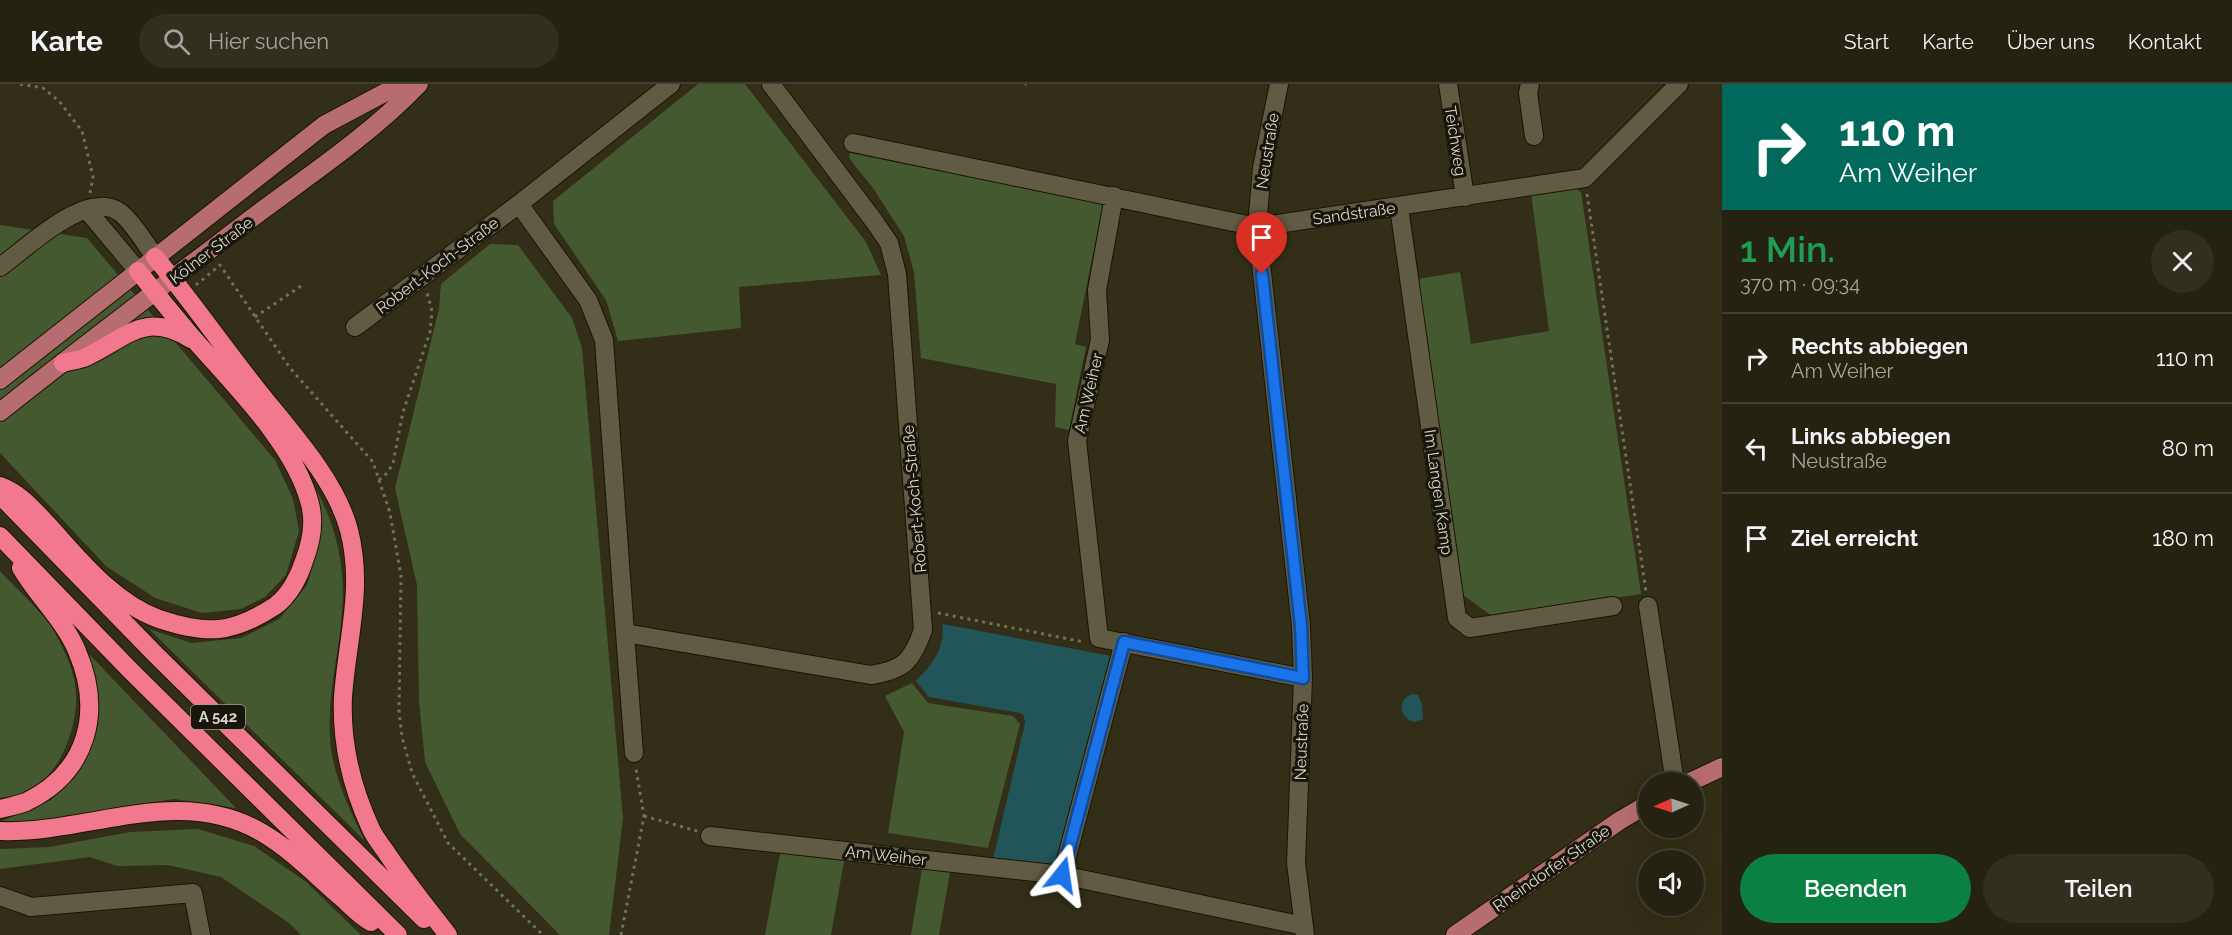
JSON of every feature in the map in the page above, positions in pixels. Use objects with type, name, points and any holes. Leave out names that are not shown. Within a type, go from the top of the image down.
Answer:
[{"type":"highway","points":[[155,257],[186,294],[316,465],[335,497],[349,528],[356,569],[355,605],[343,697],[345,740],[355,789],[372,831],[406,882],[448,935]]},
{"type":"highway","points":[[0,486],[9,489],[27,502],[101,580],[128,602],[156,618],[191,629],[220,630],[252,621],[279,603],[299,576],[312,538],[311,505],[301,478],[280,443],[233,383],[138,271]]},
{"type":"highway","points":[[63,363],[85,358],[115,340],[144,328],[176,330],[198,344]]},
{"type":"highway","name":"A 542","points":[[0,495],[174,673],[441,935]]},
{"type":"highway","points":[[0,810],[25,802],[52,787],[72,766],[84,741],[90,714],[88,683],[77,650],[59,619],[34,590],[1,537]]},
{"type":"highway","name":"A 542","points":[[1,537],[130,671],[395,935]]},
{"type":"highway","points":[[0,831],[20,832],[65,827],[154,811],[185,810],[228,817],[260,832],[291,852],[365,919],[395,935]]},
{"type":"main road","name":"Kölner Straße","points":[[3,378],[324,126],[401,84]]},
{"type":"main road","name":"Kölner Straße","points":[[0,412],[398,106],[419,84]]},
{"type":"main road","points":[[1704,775],[1722,767]]},
{"type":"main road","name":"Rheindorfer Straße","points":[[1455,935],[1638,810]]},
{"type":"street","name":"Robert-Koch-Straße","points":[[355,327],[519,204],[670,84]]},
{"type":"street","name":"Robert-Koch-Straße","points":[[625,633],[871,675],[890,672],[907,663],[916,649],[923,630],[897,274],[889,243],[771,84]]},
{"type":"street","name":"Neustraße","points":[[1279,84],[1262,168],[1257,227],[1300,615],[1303,678],[1296,863],[1305,931]]},
{"type":"street","name":"Teichweg","points":[[1448,84],[1465,197]]},
{"type":"street","points":[[1530,84],[1528,93],[1533,136]]},
{"type":"street","points":[[1585,178],[1679,84]]},
{"type":"street","name":"Sandstraße","points":[[853,142],[1257,227],[1585,178]]},
{"type":"street","name":"Am Weiher","points":[[1099,638],[1077,441],[1100,339],[1097,290],[1114,196]]},
{"type":"street","points":[[519,204],[588,300],[604,340],[634,753]]},
{"type":"street","name":"Im Langen Kamp","points":[[1399,207],[1457,618],[1470,628],[1613,606]]},
{"type":"street","points":[[0,267],[56,224],[78,212],[110,208],[120,212],[155,257]]},
{"type":"street","points":[[87,210],[138,271]]},
{"type":"street","points":[[1648,606],[1673,772]]},
{"type":"street","points":[[1099,638],[1303,678]]},
{"type":"street","points":[[1062,875],[1124,642]]},
{"type":"street","name":"Am Weiher","points":[[710,836],[1062,875],[1305,931]]},
{"type":"street","points":[[0,896],[31,907],[193,893],[201,935]]},
{"type":"path","points":[[20,84],[43,88],[59,101],[82,131],[93,177],[87,210]]},
{"type":"path","points":[[1585,178],[1648,606]]},
{"type":"path","points":[[186,294],[220,265],[290,368],[373,462],[390,513],[401,576],[399,711],[402,737],[412,773],[448,843],[543,935]]},
{"type":"path","points":[[379,480],[388,472],[393,463],[404,412],[430,332],[432,321],[430,302],[420,278]]},
{"type":"path","points":[[255,317],[301,286]]},
{"type":"path","points":[[922,610],[1083,642],[1093,642],[1099,638]]},
{"type":"path","points":[[621,935],[644,816],[634,753]]},
{"type":"path","points":[[644,816],[710,836]]},
{"type":"green space","points":[[698,84],[745,84],[866,242],[881,275],[739,287],[741,328],[618,341],[606,300],[554,224],[553,201]]},
{"type":"green space","points":[[850,153],[1103,204],[1075,344],[1086,347],[1069,430],[1055,427],[1056,384],[921,358],[914,272],[904,236],[873,188],[849,158]]},
{"type":"green space","points":[[1571,186],[1581,192],[1641,594],[1492,616],[1463,595],[1418,279],[1460,272],[1471,344],[1549,331],[1531,192]]},
{"type":"green space","points":[[0,225],[87,238],[275,460],[293,499],[299,531],[286,575],[265,597],[241,609],[202,613],[155,598],[106,566],[0,453]]},
{"type":"green space","points":[[490,244],[518,245],[572,318],[582,348],[623,818],[609,935],[560,935],[460,834],[425,762],[419,701],[417,585],[395,488],[439,309],[441,284]]},
{"type":"green space","points":[[316,489],[328,514],[336,540],[343,581],[342,615],[331,695],[332,755],[341,788],[365,841],[149,629],[191,643],[241,638],[279,619],[307,585],[319,545]]},
{"type":"green space","points":[[0,571],[53,629],[72,670],[76,699],[72,730],[59,760],[50,773],[27,792],[0,798]]},
{"type":"green space","points":[[89,654],[236,808],[174,799],[27,823],[2,821],[51,800],[83,762],[98,722],[96,683]]},
{"type":"green space","points":[[912,683],[928,703],[1013,716],[1020,724],[988,848],[888,833],[904,732],[885,696]]},
{"type":"green space","points":[[198,829],[254,846],[305,881],[361,935],[301,935],[289,923],[221,877],[168,865],[117,866],[90,857],[0,869],[0,849],[49,847],[130,832]]},
{"type":"green space","points":[[780,853],[844,861],[831,935],[765,935]]},
{"type":"green space","points":[[922,869],[950,872],[939,935],[911,935]]},
{"type":"water","points":[[943,624],[1111,656],[1056,864],[993,859],[1025,723],[1024,716],[1020,713],[929,697],[916,681],[938,651]]},
{"type":"water","points":[[1413,694],[1418,695],[1422,704],[1423,719],[1414,722],[1405,717],[1402,708],[1404,700]]},
{"type":"route","points":[[1062,875],[1124,642],[1303,678],[1301,626],[1262,274]]}]
